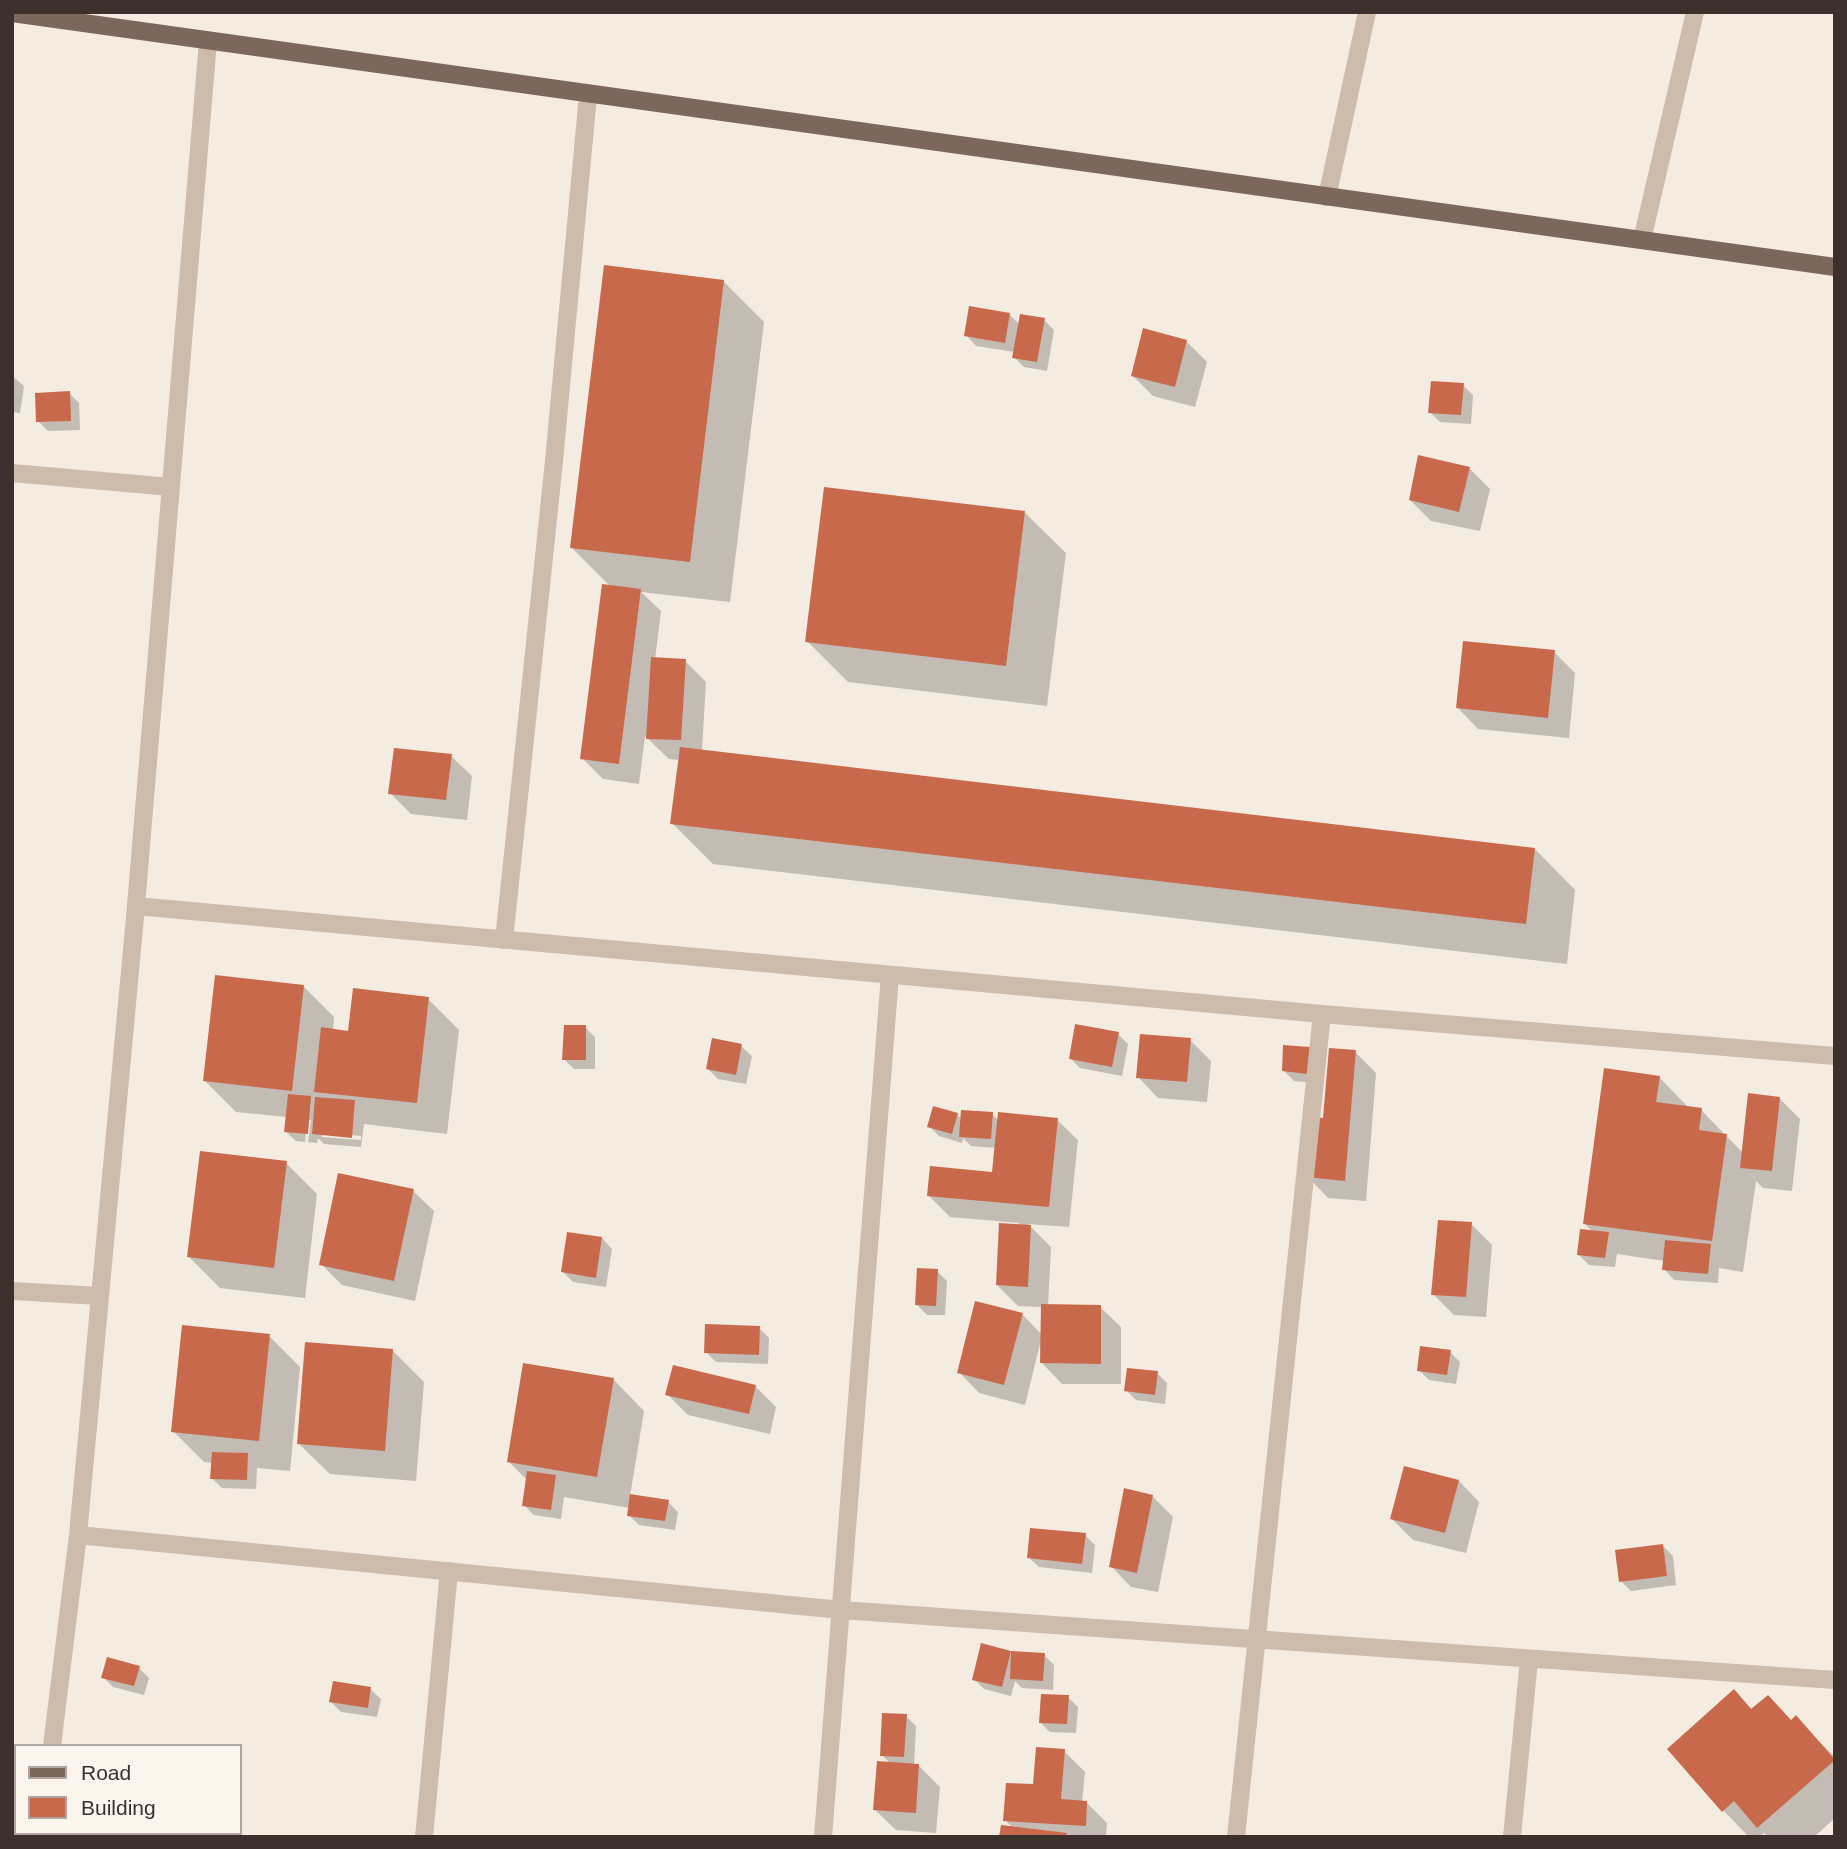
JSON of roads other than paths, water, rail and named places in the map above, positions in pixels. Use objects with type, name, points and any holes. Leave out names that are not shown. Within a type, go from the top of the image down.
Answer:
[{"type":"main road","points":[[12,13],[1835,267]]},
{"type":"street","points":[[1327,197],[1367,12]]},
{"type":"street","points":[[1642,240],[1695,12]]},
{"type":"street","points":[[52,1744],[78,1535],[136,906],[208,41]]},
{"type":"street","points":[[504,940],[588,95]]},
{"type":"street","points":[[12,473],[171,486]]},
{"type":"street","points":[[136,906],[1322,1014],[1835,1056]]},
{"type":"street","points":[[823,1837],[890,975]]},
{"type":"street","points":[[1236,1837],[1322,1014]]},
{"type":"street","points":[[12,1292],[99,1296]]},
{"type":"street","points":[[78,1535],[841,1610],[1835,1680]]},
{"type":"street","points":[[424,1837],[449,1571]]},
{"type":"street","points":[[1512,1837],[1529,1659]]}]
